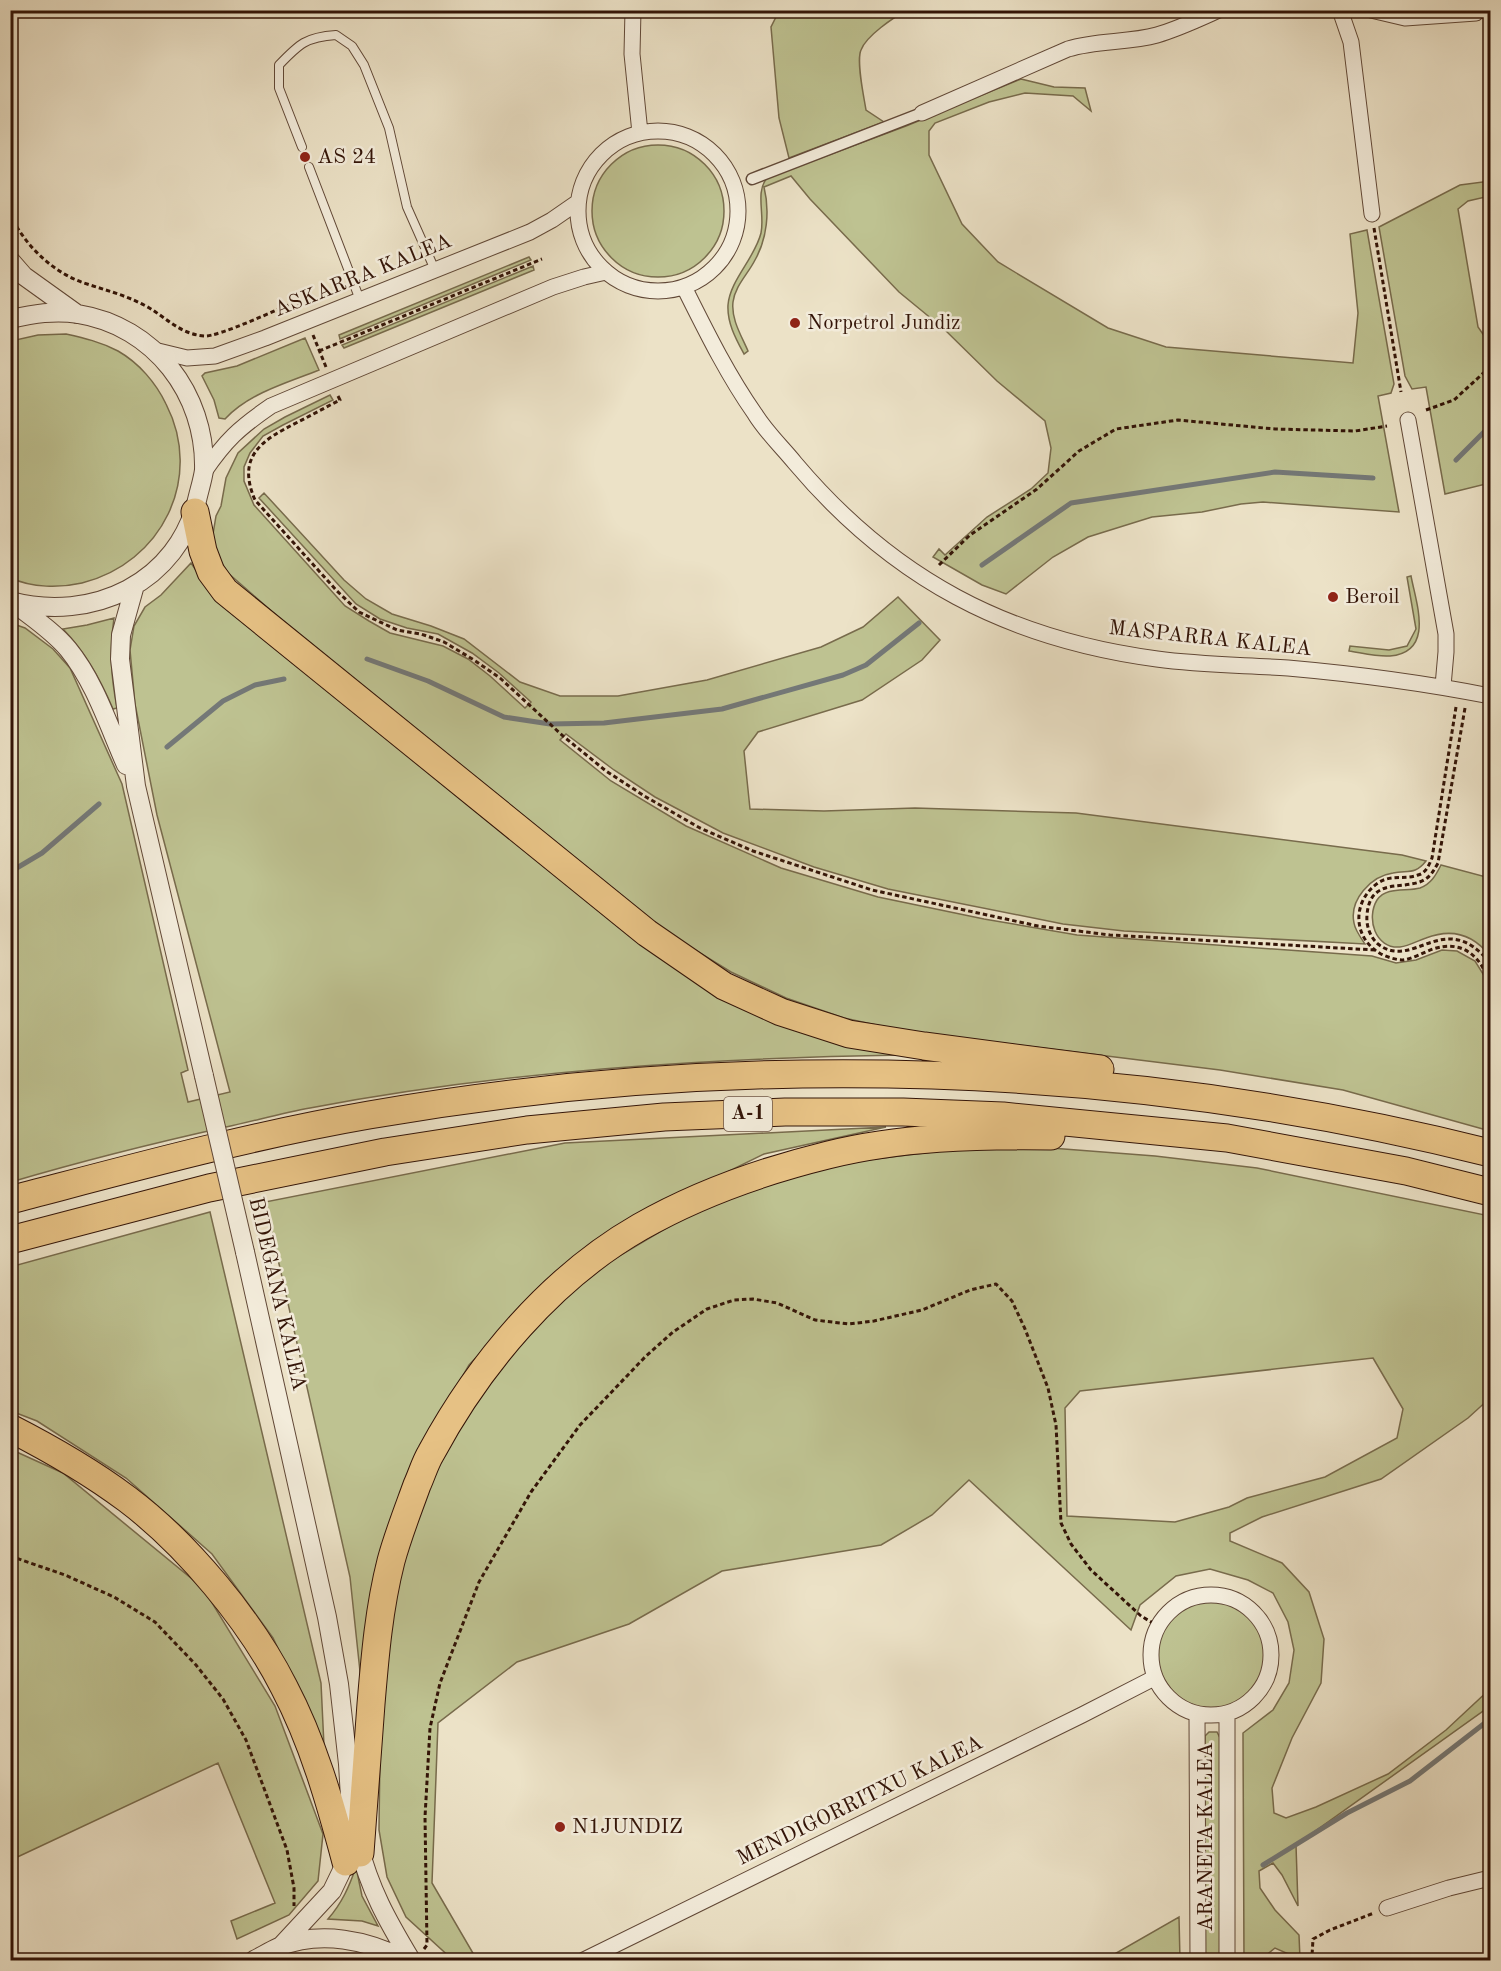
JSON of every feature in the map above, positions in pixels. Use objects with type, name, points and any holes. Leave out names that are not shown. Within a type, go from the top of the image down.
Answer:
[{"type":"highway","points":[[195,512],[203,550],[211,572],[225,591],[647,933],[724,986],[781,1012],[849,1034],[1193,1082],[1288,1110]]},
{"type":"highway","name":"A-1","points":[[10,1200],[193,1153],[368,1115],[524,1092],[659,1079],[809,1074],[905,1073],[1010,1078],[1192,1095],[1410,1132],[1491,1153]]},
{"type":"highway","name":"A-1","points":[[10,1240],[209,1188],[385,1152],[527,1130],[664,1118],[785,1112],[903,1112],[1003,1116],[1227,1138],[1406,1171],[1491,1192]]},
{"type":"highway","points":[[353,1858],[376,1636],[391,1563],[404,1519],[429,1455],[468,1392],[495,1355],[539,1306],[580,1269],[638,1228],[696,1199],[765,1172],[830,1154],[897,1143],[996,1136],[1227,1138]]},
{"type":"highway","points":[[10,1428],[86,1470],[129,1501],[213,1583],[248,1628],[284,1686],[310,1745],[353,1858]]},
{"type":"street","points":[[633,10],[633,54],[640,133]]},
{"type":"street","points":[[752,179],[922,113],[1068,49],[1084,44],[1116,43],[1157,35],[1219,10]]},
{"type":"street","points":[[1340,10],[1351,42],[1372,214]]},
{"type":"street","points":[[1371,10],[1405,18],[1476,13],[1476,10]]},
{"type":"street","points":[[664,131],[688,136],[708,149],[725,167],[735,189],[738,213],[734,237],[722,258],[705,276],[684,287],[664,291],[643,290],[624,283],[606,272],[593,258],[584,241],[579,222],[578,202],[583,183],[592,165],[605,151],[621,140],[640,133],[664,131]]},
{"type":"street","name":"ASKARRA KALEA","points":[[154,350],[187,358],[215,356],[530,232],[578,202]]},
{"type":"street","points":[[10,260],[24,276],[77,314]]},
{"type":"street","points":[[204,472],[222,446],[241,426],[271,406],[554,287],[606,272]]},
{"type":"street","name":"MASPARRA KALEA","points":[[684,287],[719,357],[756,417],[817,489],[887,553],[962,600],[1001,619],[1059,640],[1116,652],[1160,659],[1289,668],[1443,686],[1491,696]]},
{"type":"street","points":[[10,319],[44,312],[77,314],[105,320],[131,333],[154,350],[177,375],[193,405],[202,438],[204,472],[195,512],[181,541],[160,566],[135,585],[113,597],[88,605],[63,608],[37,607],[11,602]]},
{"type":"street","points":[[1408,420],[1446,634],[1443,686]]},
{"type":"street","name":"BIDEGANA KALEA","points":[[135,585],[121,635],[120,659],[135,786],[245,1252],[327,1617],[339,1684],[348,1764],[353,1858],[368,1880],[382,1913],[413,1958]]},
{"type":"street","name":"BIDEGANA KALEA","points":[[11,602],[47,629],[67,648],[83,670],[135,786]]},
{"type":"street","points":[[1210,1594],[1238,1601],[1260,1620],[1269,1637],[1272,1656],[1269,1676],[1259,1693],[1245,1706],[1227,1714],[1197,1715],[1171,1701],[1154,1678],[1150,1658],[1152,1639],[1158,1626],[1173,1607],[1191,1598],[1210,1594]]},
{"type":"street","name":"MENDIGORRITXU KALEA","points":[[584,1960],[1072,1721],[1154,1678]]},
{"type":"street","name":"ARANETA KALEA","points":[[1227,1714],[1227,1960]]},
{"type":"street","name":"ARANETA KALEA","points":[[1197,1715],[1198,1960]]},
{"type":"street","points":[[280,1947],[332,1891],[353,1858]]},
{"type":"street","points":[[1387,1908],[1449,1888],[1491,1878]]},
{"type":"street","points":[[254,1960],[280,1947],[307,1940],[335,1938],[363,1942],[413,1958]]},
{"type":"lane","points":[[302,147],[279,88],[279,65],[296,47],[316,36],[336,35],[352,46],[364,65],[389,128],[406,207],[435,270]]},
{"type":"lane","points":[[309,167],[360,300]]},
{"type":"path","points":[[10,213],[28,243],[47,262],[83,283],[108,289],[147,306],[176,327],[206,336],[219,333],[298,301],[340,400],[272,435],[259,446],[248,470],[249,486],[255,500],[337,591],[359,612],[397,630],[421,634],[444,642],[474,660],[500,678],[563,736],[606,771],[700,828],[753,851],[872,890],[1026,923],[1099,934],[1375,950]]},
{"type":"path","points":[[1372,214],[1401,392]]},
{"type":"path","points":[[319,351],[542,259]]},
{"type":"path","points":[[1426,410],[1454,400],[1491,367]]},
{"type":"path","points":[[939,565],[970,535],[1037,489],[1079,451],[1116,429],[1178,420],[1275,429],[1355,431],[1388,426]]},
{"type":"path","points":[[1456,708],[1432,858],[1428,868],[1419,875],[1394,877],[1379,882],[1366,894],[1359,906],[1358,921],[1360,932],[1368,946],[1391,958],[1403,960],[1436,948],[1447,947],[1469,951],[1478,958],[1487,971],[1491,985]]},
{"type":"path","points":[[1465,708],[1438,863],[1432,874],[1423,881],[1395,885],[1376,894],[1370,902],[1366,922],[1375,941],[1383,948],[1392,951],[1404,952],[1430,941],[1456,939],[1470,944],[1491,963]]},
{"type":"path","points":[[413,1958],[427,1945],[424,1817],[430,1728],[440,1683],[479,1582],[531,1492],[580,1425],[646,1356],[673,1332],[707,1309],[734,1300],[753,1299],[777,1303],[815,1320],[849,1324],[922,1310],[970,1290],[996,1284],[1012,1301],[1048,1388],[1056,1425],[1061,1523],[1071,1544],[1091,1570],[1141,1616],[1158,1626]]},
{"type":"path","points":[[10,1556],[65,1575],[114,1597],[155,1622],[196,1665],[223,1699],[246,1740],[287,1850],[294,1888],[295,1932]]},
{"type":"path","points":[[1316,1960],[1312,1956],[1313,1939],[1387,1908]]},
{"type":"green space","points":[[779,11],[906,11],[874,33],[864,45],[860,55],[866,110],[884,122],[789,158],[779,118],[771,27]]},
{"type":"green space","points":[[1021,79],[1054,87],[1085,88],[1091,111],[1073,96],[1025,93],[989,102],[935,123],[929,131],[929,155],[962,224],[998,262],[1108,328],[1166,347],[1353,363],[1358,313],[1350,234],[1367,230],[1394,384],[1391,393],[1378,396],[1399,512],[1263,502],[1152,517],[1088,537],[1053,557],[1006,594],[982,585],[933,557],[939,549],[945,555],[987,517],[1031,489],[1048,473],[1051,448],[1045,421],[997,381],[944,329],[899,292],[791,176],[764,187],[767,215],[765,234],[755,260],[734,296],[735,321],[748,351],[744,354],[735,337],[728,305],[733,287],[754,251],[761,233],[761,197],[763,184],[767,178],[906,126]]},
{"type":"green space","points":[[658,145],[683,150],[705,164],[719,186],[724,211],[719,236],[705,258],[683,272],[658,277],[633,272],[611,258],[597,236],[592,211],[597,186],[611,164],[633,150]]},
{"type":"green space","points":[[1490,181],[1490,196],[1468,201],[1458,209],[1478,327],[1487,340],[1490,340],[1490,483],[1445,494],[1426,387],[1412,389],[1405,376],[1379,227],[1460,185]]},
{"type":"green space","points":[[529,257],[531,260],[340,339],[339,335]]},
{"type":"green space","points":[[533,266],[534,270],[344,348],[342,345]]},
{"type":"green space","points":[[66,334],[118,351],[133,361],[152,381],[166,404],[177,432],[180,460],[177,488],[168,514],[154,537],[134,557],[110,573],[82,583],[65,586],[37,585],[11,578],[11,341],[38,335]]},
{"type":"green space","points":[[305,338],[319,370],[257,395],[225,419],[219,418],[214,400],[202,376],[205,373],[237,366]]},
{"type":"green space","points":[[330,395],[333,400],[263,436],[250,453],[244,467],[244,481],[254,505],[345,606],[390,633],[443,646],[468,659],[525,708],[531,702],[499,673],[472,653],[438,634],[407,628],[380,619],[356,604],[259,498],[264,493],[344,580],[366,599],[392,614],[464,639],[520,682],[560,696],[618,696],[707,680],[821,647],[863,627],[898,597],[940,640],[922,660],[862,700],[758,732],[744,751],[750,809],[824,811],[915,808],[1076,813],[1402,855],[1426,861],[1415,870],[1385,875],[1363,890],[1353,914],[1356,928],[1365,944],[1124,931],[1063,924],[888,889],[814,867],[723,833],[655,797],[566,734],[560,740],[611,781],[686,826],[781,868],[878,897],[1077,935],[1372,956],[1396,963],[1416,960],[1442,950],[1457,951],[1475,961],[1485,977],[1490,998],[1490,1131],[1343,1090],[1220,1070],[904,1031],[844,1018],[786,998],[731,972],[664,931],[319,653],[228,573],[216,554],[213,534],[216,516],[221,506],[226,478],[238,453],[264,429]]},
{"type":"green space","points":[[191,563],[204,582],[660,950],[902,1055],[679,1063],[531,1076],[384,1095],[289,1112],[172,1139],[11,1182],[11,623],[25,628],[53,649],[70,668],[122,784],[188,1070],[181,1073],[188,1102],[230,1092],[157,815],[135,704],[130,650],[134,626],[145,607],[161,595]]},
{"type":"green space","points":[[1411,576],[1419,625],[1418,636],[1413,646],[1404,653],[1390,656],[1349,651],[1350,646],[1389,650],[1407,646],[1416,629],[1407,577]]},
{"type":"green space","points":[[114,618],[111,663],[117,708],[113,709],[92,667],[63,629]]},
{"type":"green space","points":[[1441,865],[1490,878],[1490,956],[1476,942],[1461,935],[1445,933],[1400,947],[1384,943],[1375,931],[1372,915],[1377,900],[1381,896],[1391,891],[1424,886],[1433,879]]},
{"type":"green space","points":[[886,1127],[764,1154],[646,1212],[549,1281],[469,1365],[410,1467],[376,1566],[363,1700],[350,1577],[265,1202],[565,1143]]},
{"type":"green space","points":[[1038,1147],[1155,1156],[1257,1168],[1490,1216],[1490,1398],[1468,1418],[1381,1479],[1262,1517],[1230,1533],[1230,1541],[1282,1563],[1309,1592],[1324,1639],[1321,1683],[1292,1738],[1272,1788],[1274,1813],[1286,1818],[1388,1774],[1446,1730],[1490,1689],[1490,1706],[1296,1845],[1298,1906],[1273,1863],[1259,1871],[1260,1888],[1275,1910],[1299,1935],[1300,1959],[1275,1948],[1265,1956],[1265,1960],[1244,1960],[1243,1733],[1273,1710],[1289,1683],[1294,1650],[1288,1622],[1273,1593],[1248,1580],[1210,1569],[1176,1576],[1140,1605],[1131,1630],[969,1480],[932,1515],[881,1545],[722,1571],[629,1624],[517,1662],[438,1723],[432,1883],[477,1960],[453,1960],[406,1917],[387,1877],[379,1830],[380,1750],[387,1654],[395,1596],[416,1517],[433,1476],[488,1380],[564,1298],[609,1262],[673,1224],[719,1202],[788,1177],[850,1162],[941,1151]],"holes":[[[1373,1358],[1403,1409],[1397,1438],[1325,1477],[1247,1498],[1229,1507],[1175,1522],[1067,1516],[1065,1408],[1080,1391]]]},
{"type":"green space","points":[[210,1212],[321,1683],[324,1746],[273,1638],[212,1554],[126,1478],[37,1421],[11,1411],[10,1267]]},
{"type":"green space","points":[[10,1449],[63,1473],[203,1588],[275,1706],[323,1834],[318,1881],[289,1915],[237,1939],[231,1921],[275,1903],[218,1763],[11,1860]]},
{"type":"green space","points":[[1212,1600],[1233,1604],[1250,1616],[1262,1633],[1266,1654],[1262,1675],[1250,1692],[1233,1704],[1212,1708],[1191,1704],[1174,1692],[1162,1675],[1158,1654],[1162,1633],[1174,1616],[1191,1604]]},
{"type":"green space","points":[[1209,1732],[1217,1732],[1220,1738],[1221,1960],[1204,1960],[1205,1736]]},
{"type":"green space","points":[[356,1867],[362,1896],[378,1926],[362,1921],[328,1919],[345,1894]]},
{"type":"green space","points":[[1179,1917],[1180,1960],[1104,1960]]},
{"type":"waterway","points":[[1456,460],[1490,426]]},
{"type":"waterway","points":[[982,565],[1071,503],[1275,472],[1373,478]]},
{"type":"waterway","points":[[367,659],[428,681],[504,717],[550,724],[604,723],[722,709],[843,675],[866,665],[919,623]]},
{"type":"waterway","points":[[167,747],[223,701],[255,685],[284,679]]},
{"type":"waterway","points":[[10,872],[42,853],[99,804]]},
{"type":"waterway","points":[[1263,1865],[1347,1813],[1410,1781],[1490,1719]]},
{"type":"waterway","points":[[1158,1960],[1164,1957]]},
{"type":"place","name":"AS 24","points":[[305,157]]},
{"type":"place","name":"Norpetrol Jundiz","points":[[795,323]]},
{"type":"place","name":"Beroil","points":[[1333,597]]},
{"type":"place","name":"N1JUNDIZ","points":[[560,1827]]}]
